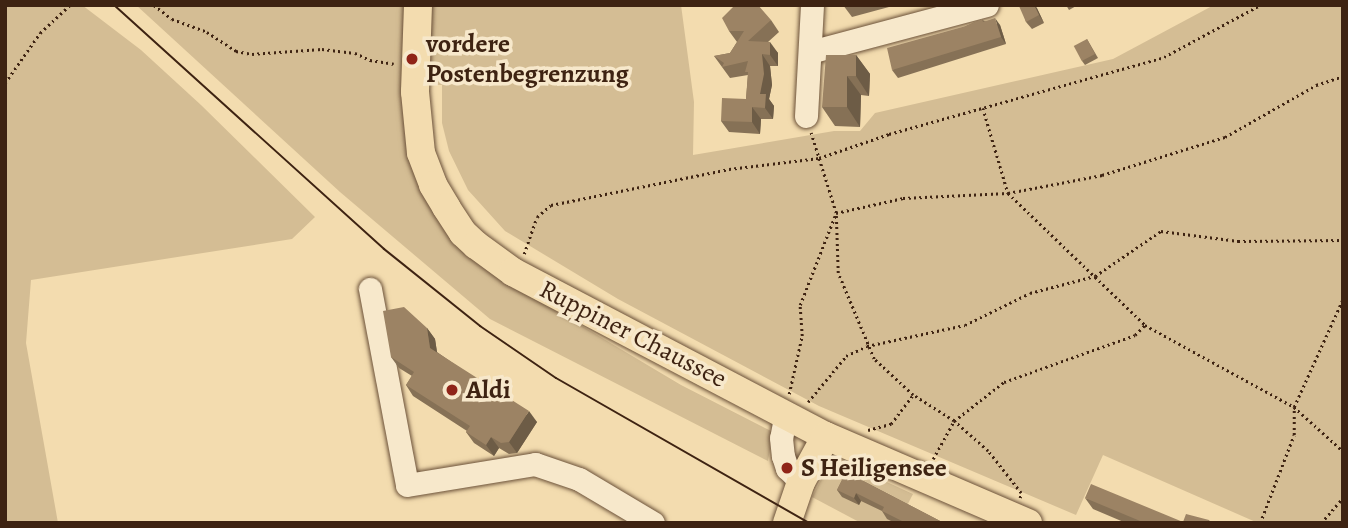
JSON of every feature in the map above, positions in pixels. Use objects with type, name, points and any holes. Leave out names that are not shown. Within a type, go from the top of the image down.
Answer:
[{"type":"main road","name":"Ruppiner Chaussee","points":[[418,5],[416,112],[421,153],[433,184],[454,220],[476,245],[513,272],[793,406],[826,436],[1022,520]]},
{"type":"main road","points":[[786,523],[801,482],[826,436]]},
{"type":"street","points":[[806,116],[812,5]]},
{"type":"street","points":[[810,52],[987,5]]},
{"type":"street","points":[[370,289],[407,485],[535,464],[579,479],[653,523]]},
{"type":"street","points":[[793,406],[781,438],[787,468],[801,482]]},
{"type":"path","points":[[154,5],[172,19],[207,32],[236,51],[251,54],[322,49],[355,53],[370,60],[393,63],[401,69],[416,70]]},
{"type":"path","points":[[521,261],[537,217],[551,205],[729,169],[819,158],[890,134],[1164,57],[1260,5]]},
{"type":"path","points":[[5,83],[40,33],[68,6]]},
{"type":"path","points":[[836,213],[903,198],[1008,193],[1102,175],[1225,137],[1316,85],[1343,76]]},
{"type":"path","points":[[983,108],[1008,193],[1145,325],[1294,407],[1343,451]]},
{"type":"path","points":[[806,116],[836,213],[838,273],[867,346],[874,359],[913,395],[954,421],[988,451],[1021,493],[1022,520]]},
{"type":"path","points":[[793,406],[802,336],[800,305],[836,213]]},
{"type":"path","points":[[793,406],[846,356],[867,346],[965,325],[1030,293],[1094,276],[1161,231],[1238,241],[1343,240]]},
{"type":"path","points":[[1260,523],[1294,435],[1294,407],[1343,299]]},
{"type":"path","points":[[922,477],[954,421],[1004,382],[1135,335],[1145,325]]},
{"type":"path","points":[[865,431],[891,424],[913,395]]},
{"type":"path","points":[[1321,523],[1343,498]]},
{"type":"shaded area","points":[[5,5],[82,5],[141,50],[315,217],[292,239],[31,280],[26,343],[58,523],[5,523]]},
{"type":"shaded area","points":[[136,5],[681,5],[694,102],[693,155],[834,131],[860,131],[875,113],[1113,59],[1214,5],[1343,5],[1343,523],[1258,523],[1103,455],[1076,515],[819,406],[618,299],[505,231],[468,190],[449,151],[442,123],[442,85],[405,84],[408,151],[545,304],[681,385],[773,432],[768,461],[490,319],[340,192]]},
{"type":"shaded area","points":[[841,461],[913,494],[898,523],[861,523],[812,497],[824,474]]},
{"type":"building","points":[[735,5],[758,5],[771,20],[748,41],[770,42],[770,55],[762,54],[764,74],[760,94],[766,94],[765,108],[752,107],[752,122],[721,121],[722,98],[746,99],[748,72],[745,72],[748,61],[722,67],[724,63],[714,56],[730,53],[744,31],[729,31],[722,18]]},
{"type":"building","points":[[1034,5],[1039,15],[1026,22],[1019,6]]},
{"type":"building","points":[[995,18],[1001,37],[892,70],[887,48],[982,19],[983,22]]},
{"type":"building","points":[[1087,39],[1095,54],[1082,61],[1074,46]]},
{"type":"building","points":[[826,55],[856,55],[856,76],[847,76],[847,107],[822,107]]},
{"type":"building","name":"Aldi","points":[[404,307],[427,328],[430,348],[529,411],[509,442],[501,443],[491,437],[486,445],[466,432],[470,426],[406,385],[414,372],[391,357],[383,311]]},
{"type":"building","points":[[846,472],[944,523],[906,523],[882,511],[884,507],[856,493],[854,498],[837,490]]},
{"type":"building","points":[[1091,484],[1183,522],[1186,514],[1209,520],[1208,523],[1145,523],[1085,498]]},
{"type":"tram line","points":[[114,5],[384,249],[480,326],[556,378],[809,523]]},
{"type":"place","name":"vordere Postenbegrenzung","points":[[412,59]]},
{"type":"place","name":"Aldi","points":[[452,390]]},
{"type":"place","name":"S Heiligensee","points":[[787,468]]}]
